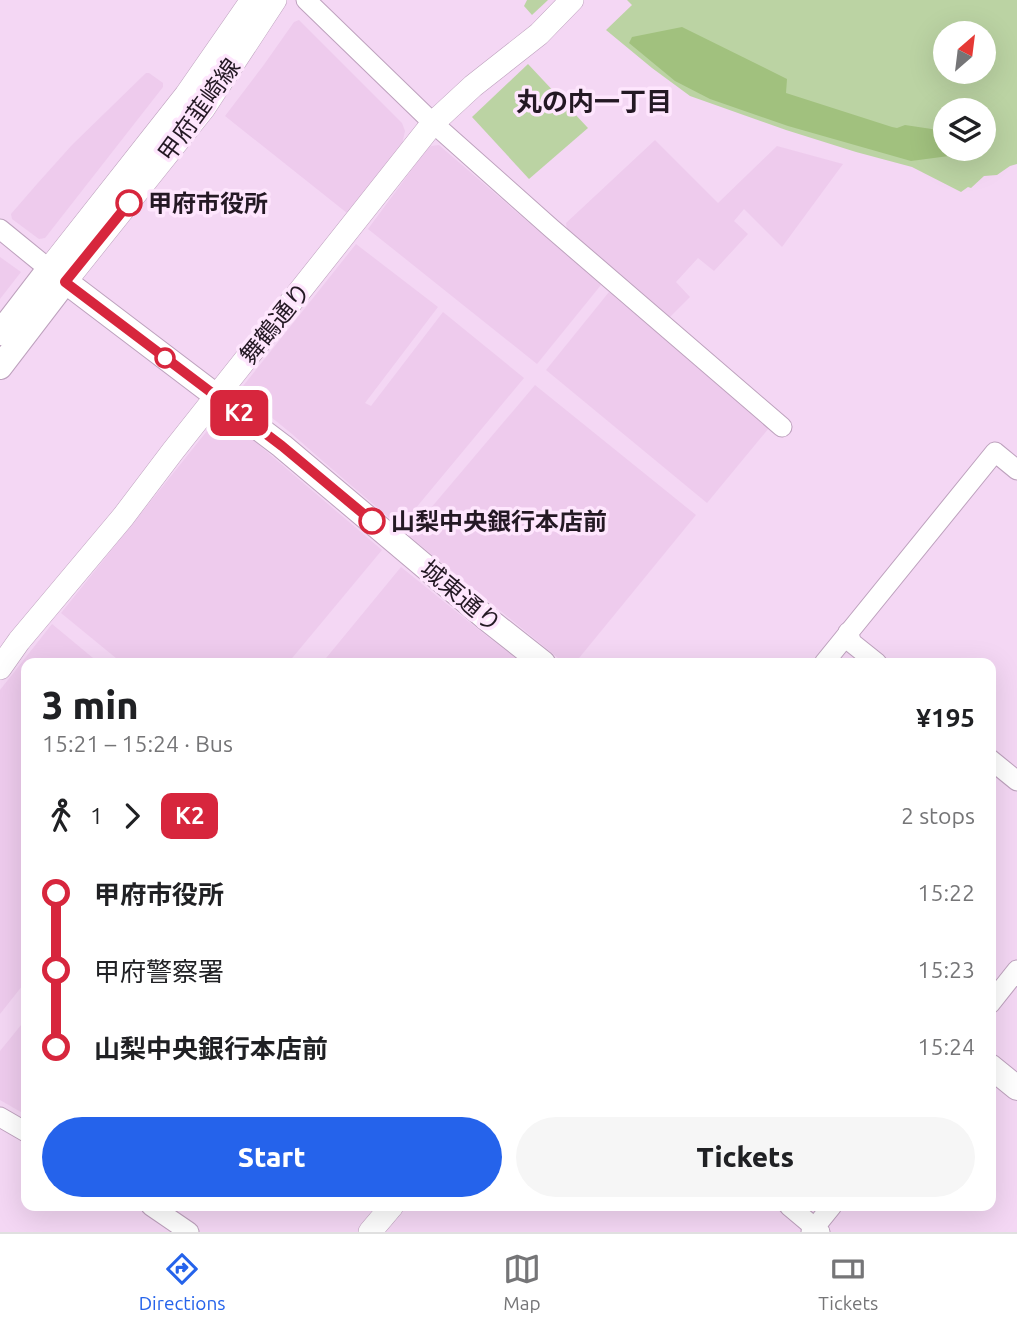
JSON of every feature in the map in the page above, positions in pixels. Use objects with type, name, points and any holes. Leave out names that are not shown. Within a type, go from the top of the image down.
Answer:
[{"type":"highway","points":[[0,333],[57,276]]},
{"type":"highway","points":[[0,367],[57,276]]},
{"type":"highway","name":"城東通り","points":[[57,276],[282,446],[536,658]]},
{"type":"highway","points":[[996,1071],[1017,1088]]},
{"type":"main road","name":"甲府韮崎線","points":[[57,276],[252,0]]},
{"type":"main road","name":"甲府韮崎線","points":[[57,276],[204,108],[275,0]]},
{"type":"main road","name":"舞鶴通り","points":[[0,668],[433,122],[473,86],[539,34],[572,0]]},
{"type":"main road","points":[[370,1232],[388,1211]]},
{"type":"street","points":[[306,0],[433,122],[551,228],[782,427]]},
{"type":"street","points":[[0,229],[57,276]]},
{"type":"street","points":[[828,658],[995,452],[1017,470]]},
{"type":"street","points":[[848,632],[852,643],[871,658]]},
{"type":"street","points":[[996,764],[1017,781]]},
{"type":"street","points":[[996,996],[1017,970]]},
{"type":"street","points":[[0,1117],[21,1129]]},
{"type":"street","points":[[158,1211],[189,1232]]},
{"type":"street","points":[[794,1211],[815,1230],[828,1211]]},
{"type":"shaded area","points":[[527,0],[548,0],[532,15],[524,6]]},
{"type":"shaded area","points":[[627,0],[1017,0],[1017,164],[997,175],[984,176],[971,188],[961,192],[912,167],[786,130],[690,96],[606,30],[632,5]]},
{"type":"shaded area","points":[[299,20],[402,123],[405,131],[401,149],[347,213],[225,116],[294,22]]},
{"type":"shaded area","points":[[682,27],[787,79],[786,93],[892,127],[905,125],[933,129],[933,158],[911,161],[788,126],[710,99],[675,81],[629,43],[632,37]]},
{"type":"shaded area","points":[[528,64],[588,128],[529,179],[472,117]]},
{"type":"shaded area","points":[[146,73],[163,83],[163,87],[45,238],[39,239],[12,219],[11,214],[72,145]]},
{"type":"shaded area","points":[[655,140],[718,203],[777,146],[843,164],[782,247],[744,209],[734,221],[748,234],[714,271],[698,258],[676,282],[690,297],[668,319],[639,290],[567,230],[566,223]]},
{"type":"shaded area","points":[[439,145],[601,285],[537,364],[368,229],[427,149]]},
{"type":"shaded area","points":[[356,244],[438,307],[365,403],[371,406],[443,312],[524,378],[400,527],[244,395],[243,386]]},
{"type":"shaded area","points":[[0,257],[21,272],[0,299]]},
{"type":"shaded area","points":[[609,292],[769,428],[707,503],[546,370]]},
{"type":"shaded area","points":[[535,385],[696,515],[579,658],[558,658],[408,535]]},
{"type":"shaded area","points":[[219,416],[226,417],[382,550],[292,658],[116,658],[61,613]]},
{"type":"shaded area","points":[[401,567],[516,658],[326,658]]},
{"type":"shaded area","points":[[52,624],[93,658],[25,658]]},
{"type":"shaded area","points":[[21,663],[21,987],[0,1014],[0,690]]},
{"type":"shaded area","points":[[21,1025],[21,1112],[0,1100],[0,1051]]},
{"type":"bus line","name":"K2","points":[[129,203],[65,282],[282,446],[372,521]]},
{"type":"place","name":"甲府市役所","points":[[129,203]]},
{"type":"place","name":"山梨中央銀行本店前","points":[[372,521]]},
{"type":"district","name":"丸の内一丁目","points":[[594,101]]}]
